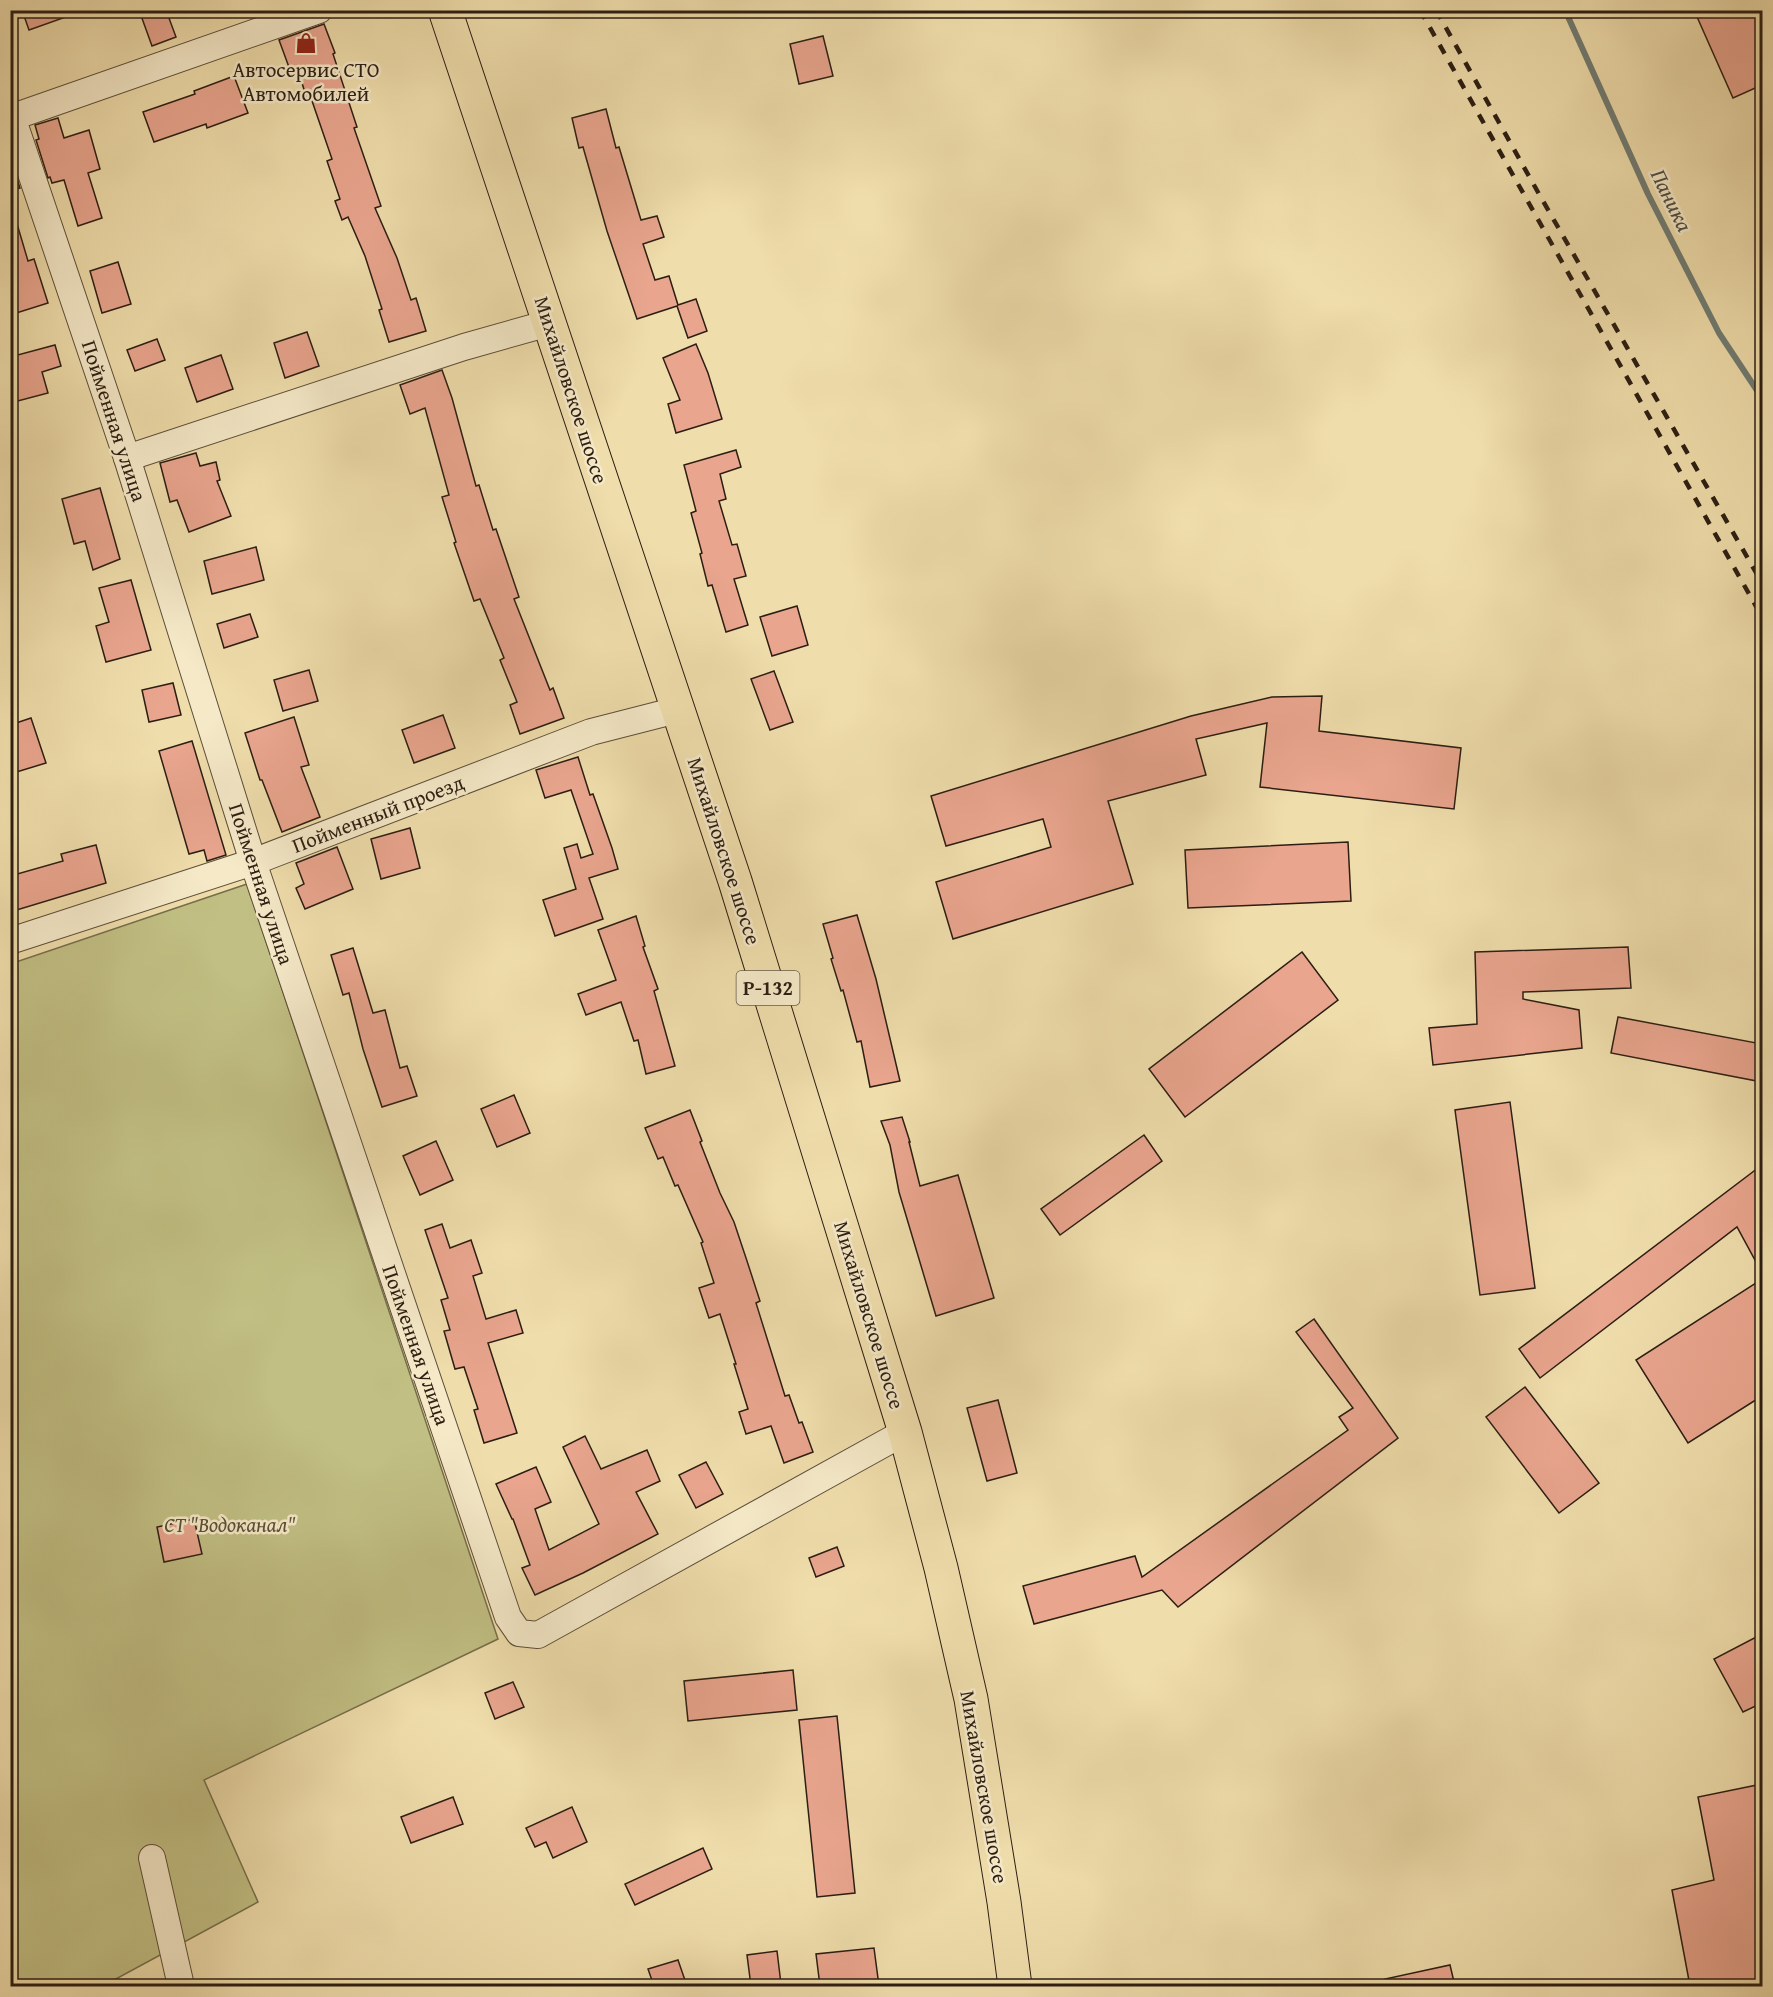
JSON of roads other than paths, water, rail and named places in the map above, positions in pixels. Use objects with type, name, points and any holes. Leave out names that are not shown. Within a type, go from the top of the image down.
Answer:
[{"type":"main road","name":"Михайловское шоссе","points":[[445,10],[735,881],[905,1432],[941,1568],[971,1699],[1015,1986]]},
{"type":"street","points":[[12,114],[319,10]]},
{"type":"street","name":"Пойменная улица","points":[[12,114],[127,458],[253,862],[508,1617],[519,1633],[538,1635],[905,1432]]},
{"type":"street","points":[[127,458],[464,347],[549,323]]},
{"type":"street","name":"Пойменный проезд","points":[[10,941],[253,862],[591,732],[677,710]]},
{"type":"street","points":[[152,1858],[181,1986]]},
{"type":"waterway","name":"Паника","points":[[1565,10],[1648,194],[1719,333],[1762,398]]},
{"type":"railway","points":[[1420,10],[1762,617]]},
{"type":"railway","points":[[1436,10],[1762,583]]},
{"type":"place","name":"Автосервис СТО Автомобилей","points":[[306,43]]},
{"type":"park label","name":"СТ \"Водоканал\"","points":[[230,1525]]}]
